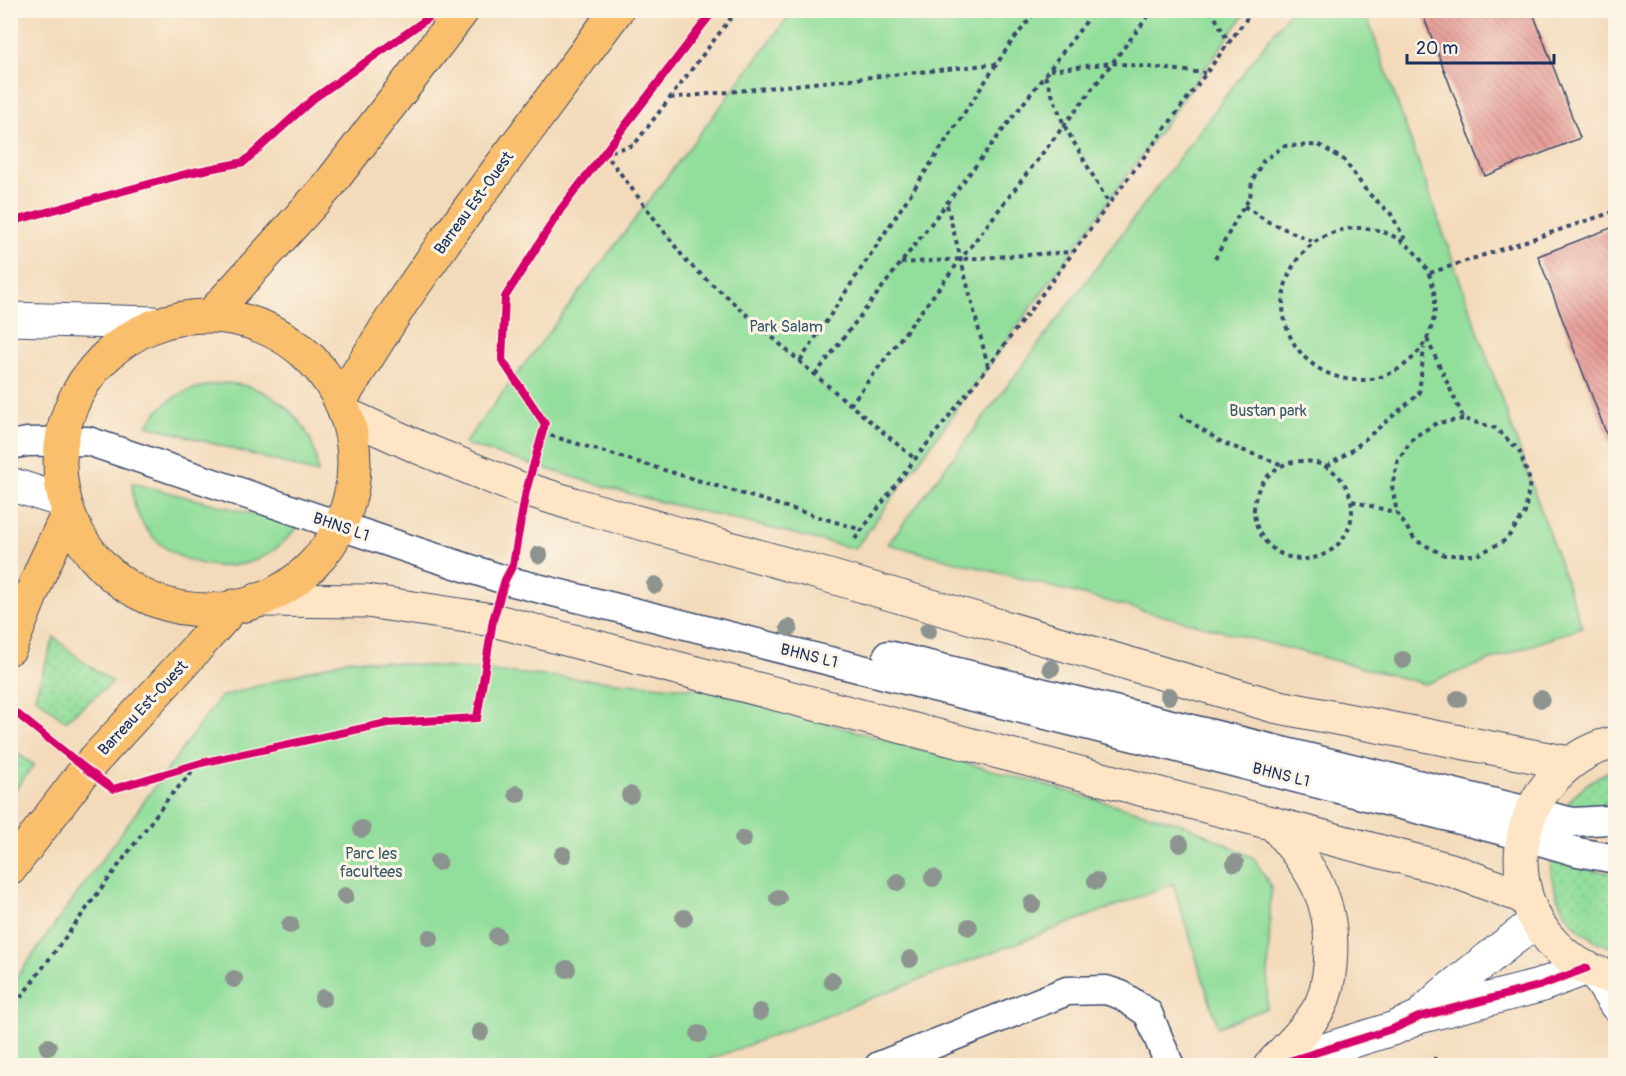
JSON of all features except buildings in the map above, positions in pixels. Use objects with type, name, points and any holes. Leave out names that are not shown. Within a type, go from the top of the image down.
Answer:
[{"type":"main road","points":[[211,315],[328,186],[463,10]]},
{"type":"main road","name":"Barreau Est-Ouest","points":[[343,407],[403,301],[616,10]]},
{"type":"main road","points":[[10,648],[65,508],[65,432],[87,374],[117,345],[154,324],[211,315],[243,319],[274,331],[301,350],[324,373],[343,407],[352,445],[353,471],[346,521],[312,564],[286,585],[246,603]]},
{"type":"main road","points":[[343,407],[418,447],[526,491],[829,576],[1274,706],[1569,763]]},
{"type":"main road","points":[[65,508],[91,555],[124,585],[165,604],[200,612],[246,603],[367,601],[493,620],[1451,870],[1531,910]]},
{"type":"main road","name":"Barreau Est-Ouest","points":[[10,869],[86,769],[178,669],[246,603]]},
{"type":"main road","points":[[1599,973],[1568,956],[1550,940],[1531,910],[1521,873],[1527,824],[1546,785],[1569,763],[1588,752],[1616,743]]},
{"type":"main road","points":[[1272,1065],[1319,1009],[1329,977],[1332,945],[1328,911],[1317,880],[1298,852],[1273,823]]},
{"type":"street","points":[[10,319],[154,324]]},
{"type":"street","points":[[10,484],[65,508]]},
{"type":"street","points":[[1419,1017],[1531,910]]},
{"type":"street","points":[[1272,1065],[1395,1028],[1419,1017],[1599,973],[1616,1005]]},
{"type":"lane","name":"BHNS L1","points":[[10,445],[65,432]]},
{"type":"lane","name":"BHNS L1","points":[[10,433],[65,432],[346,521],[505,580],[1139,738],[1527,824],[1616,818]]},
{"type":"lane","name":"BHNS L1","points":[[1527,824],[1578,852],[1616,859]]},
{"type":"lane","points":[[879,1065],[1067,991],[1106,990],[1121,995],[1148,1014],[1170,1065]]},
{"type":"path","points":[[605,153],[634,145],[737,10]]},
{"type":"path","points":[[800,361],[1010,44],[1037,10]]},
{"type":"path","points":[[814,375],[1095,10]]},
{"type":"path","points":[[850,405],[1153,10]]},
{"type":"path","points":[[1211,10],[1229,43]]},
{"type":"path","points":[[829,576],[915,459],[988,367],[1253,10]]},
{"type":"path","points":[[1050,70],[1112,63],[1206,74]]},
{"type":"path","points":[[670,98],[997,64]]},
{"type":"path","points":[[1045,76],[1064,125],[1109,204]]},
{"type":"path","points":[[598,162],[612,143]]},
{"type":"path","points":[[1215,259],[1250,198],[1252,181],[1263,161],[1284,146],[1319,145],[1344,160],[1368,193],[1390,214],[1407,244],[1430,273],[1437,311],[1424,347],[1419,394],[1352,451],[1326,466]]},
{"type":"path","points":[[605,153],[687,262],[814,375],[915,459]]},
{"type":"path","points":[[946,204],[988,367]]},
{"type":"path","points":[[1244,206],[1267,221],[1314,242]]},
{"type":"path","points":[[1430,273],[1616,211]]},
{"type":"path","points":[[1407,244],[1372,228],[1342,229],[1314,242],[1293,265],[1283,294],[1285,325],[1302,356],[1330,376],[1365,382],[1398,372],[1424,347]]},
{"type":"path","points":[[901,263],[1073,252]]},
{"type":"path","points":[[1427,339],[1464,419]]},
{"type":"path","points":[[1180,415],[1223,443],[1283,465]]},
{"type":"path","points":[[1464,419],[1495,428],[1519,450],[1530,481],[1525,513],[1506,540],[1477,555],[1444,555],[1415,540],[1397,513],[1392,486],[1398,460],[1414,437],[1437,423],[1464,419]]},
{"type":"path","points":[[526,491],[545,424]]},
{"type":"path","points":[[543,433],[862,530]]},
{"type":"path","points":[[1305,461],[1326,466],[1343,481],[1352,501],[1351,523],[1340,543],[1322,556],[1301,560],[1279,555],[1263,540],[1254,520],[1255,498],[1260,488],[1266,478],[1283,465],[1305,461]]},
{"type":"path","points":[[1352,501],[1397,513]]},
{"type":"path","points":[[180,769],[213,761]]},
{"type":"path","points":[[10,1012],[170,796],[201,763]]},
{"type":"green space","name":"Park Salam","points":[[793,11],[1247,11],[855,549],[637,496],[464,444]]},
{"type":"green space","name":"Bustan park","points":[[1290,11],[1365,11],[1582,627],[1425,684],[888,544]]},
{"type":"green space","points":[[227,383],[244,385],[261,391],[290,411],[298,419],[310,439],[316,456],[318,473],[147,425],[161,408],[177,396],[201,387]]},
{"type":"green space","points":[[132,483],[299,526],[286,540],[260,558],[243,564],[206,565],[188,560],[157,541],[145,527],[136,510]]},
{"type":"green space","points":[[54,637],[81,660],[113,682],[65,721],[35,696]]},
{"type":"green space","name":"Parc les facultees","points":[[350,659],[710,690],[1186,825],[1254,858],[1271,887],[1267,1008],[1218,1027],[1173,884],[695,1065],[11,1066],[11,985],[220,697]]},
{"type":"green space","points":[[10,748],[34,765],[11,796],[10,796]]},
{"type":"green space","points":[[1615,769],[1615,803],[1564,809],[1586,785]]},
{"type":"green space","points":[[1550,861],[1615,873],[1615,949],[1584,933],[1568,916],[1553,884]]},
{"type":"cycle path","points":[[10,222],[189,173],[244,162],[313,99],[431,16],[435,10]]},
{"type":"cycle path","points":[[10,708],[113,789],[201,763],[387,723],[477,718],[493,620],[505,580],[513,565],[526,491],[545,424],[502,360],[505,297],[561,209],[714,10]]},
{"type":"cycle path","points":[[1273,1066],[1395,1028],[1419,1017],[1539,986],[1587,968]]}]
